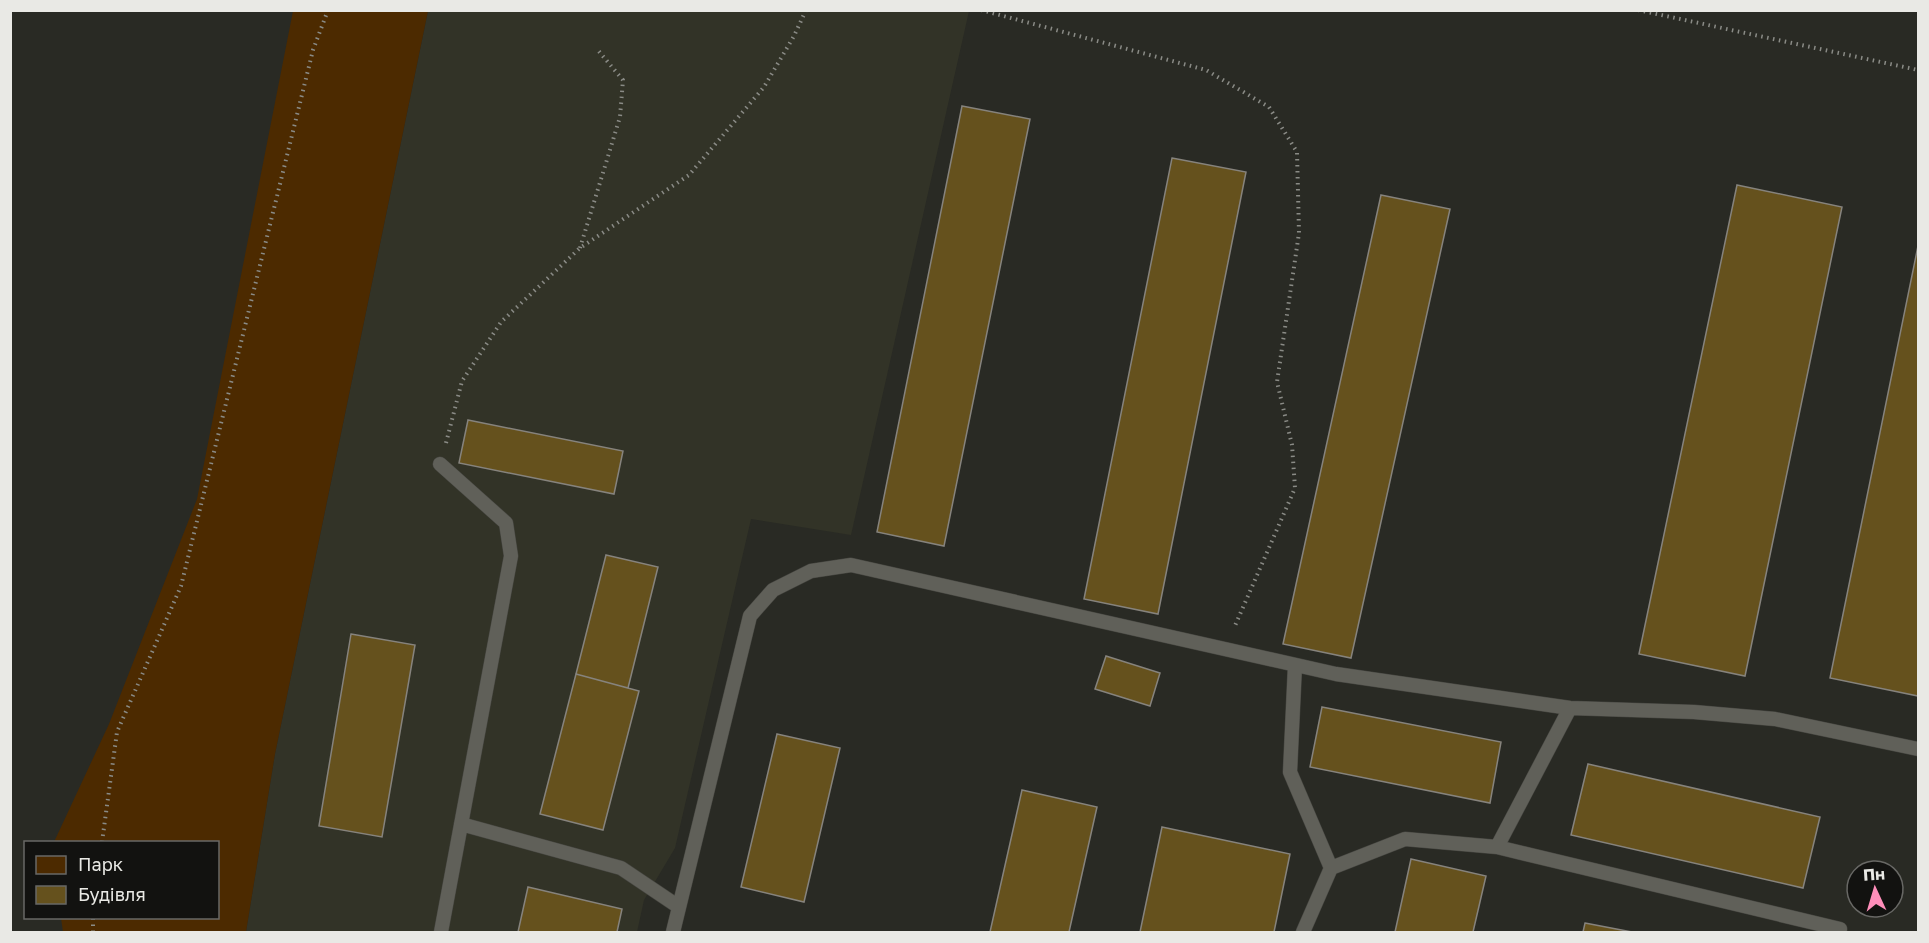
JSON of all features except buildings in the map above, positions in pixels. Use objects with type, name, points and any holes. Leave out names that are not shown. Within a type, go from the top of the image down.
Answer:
[{"type":"lane","points":[[440,464],[506,523],[511,555],[441,933]]},
{"type":"lane","points":[[673,933],[750,616],[773,590],[811,571],[851,565],[1336,674],[1570,708],[1694,712],[1775,719],[1918,749]]},
{"type":"lane","points":[[1295,665],[1290,772],[1330,868],[1303,933]]},
{"type":"lane","points":[[1497,847],[1570,708]]},
{"type":"lane","points":[[461,824],[621,868],[679,907]]},
{"type":"lane","points":[[1330,868],[1405,839],[1497,847],[1840,929]]},
{"type":"path","points":[[102,841],[117,732],[181,586],[313,50],[328,10]]},
{"type":"path","points":[[440,464],[462,381],[501,322],[580,248],[689,175],[765,87],[806,10]]},
{"type":"path","points":[[981,10],[1206,70],[1269,107],[1297,152],[1299,233],[1278,382],[1292,445],[1295,488],[1225,649]]},
{"type":"path","points":[[1638,10],[1918,70]]},
{"type":"path","points":[[580,248],[620,117],[623,80],[596,48]]},
{"type":"shaded area","points":[[428,11],[969,11],[851,535],[751,519],[675,848],[644,900],[637,932],[246,932],[275,754]]},
{"type":"green space","points":[[293,11],[428,11],[275,754],[246,932],[63,932],[61,919],[219,919],[219,841],[54,841],[109,724],[197,499]]}]
